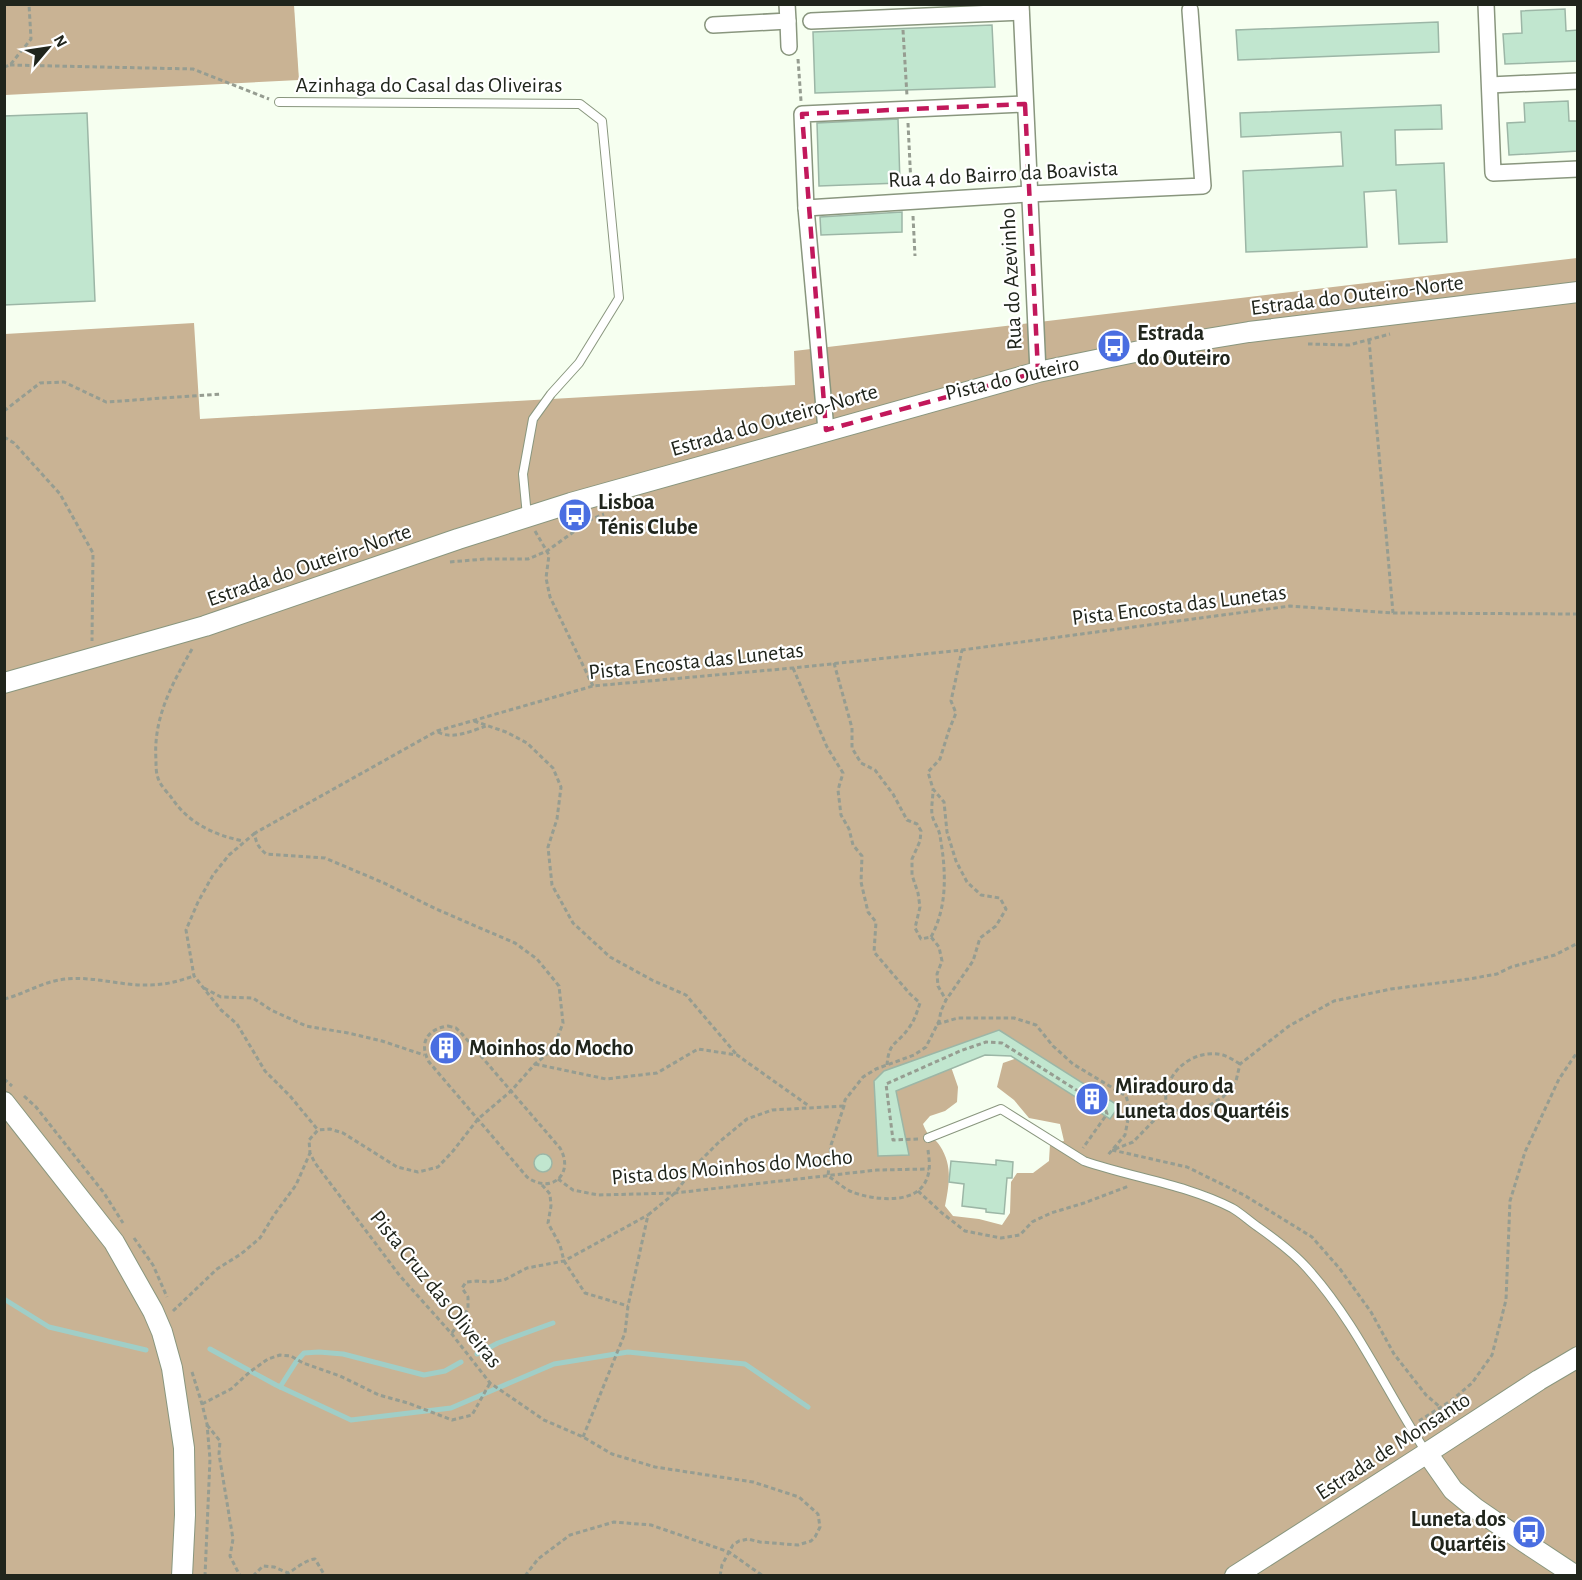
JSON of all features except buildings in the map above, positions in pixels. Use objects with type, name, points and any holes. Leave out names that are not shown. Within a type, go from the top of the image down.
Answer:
[{"type":"street","points":[[787,4],[789,47]]},
{"type":"street","points":[[1486,4],[1493,173],[1578,169]]},
{"type":"street","points":[[811,21],[1021,8]]},
{"type":"street","name":"Rua do Azevinho","points":[[1021,8],[1038,372]]},
{"type":"street","name":"Rua 4 do Bairro da Boavista","points":[[806,208],[1203,186],[1190,10]]},
{"type":"street","points":[[713,25],[788,21]]},
{"type":"street","points":[[1490,85],[1578,81]]},
{"type":"street","points":[[826,430],[806,208],[802,114],[1025,104]]},
{"type":"street","name":"Estrada do Outeiro-Norte","points":[[4,683],[205,626],[458,539],[571,503],[1038,372],[1154,348],[1249,332],[1578,292]]},
{"type":"street","points":[[4,1102],[114,1242],[153,1311],[162,1332],[172,1368],[184,1448],[185,1515],[182,1575]]},
{"type":"street","name":"Estrada de Monsanto","points":[[1235,1575],[1578,1357]]},
{"type":"street","points":[[1427,1453],[1453,1490],[1460,1496],[1576,1575]]},
{"type":"lane","name":"Azinhaga do Casal das Oliveiras","points":[[279,102],[580,104],[602,121],[619,298],[579,363],[551,394],[533,419],[523,474],[528,517]]},
{"type":"lane","points":[[928,1138],[1001,1109],[1077,1156],[1099,1166],[1187,1189],[1233,1209],[1286,1248],[1307,1267],[1335,1303],[1427,1453]]},
{"type":"path","points":[[4,67],[10,65],[31,39],[29,4]]},
{"type":"path","points":[[903,17],[915,256]]},
{"type":"path","points":[[789,47],[798,47],[802,114]]},
{"type":"path","name":"Azinhaga do Casal das Oliveiras","points":[[10,65],[194,69],[279,102]]},
{"type":"path","points":[[1298,344],[1349,345],[1398,332]]},
{"type":"path","points":[[1369,340],[1393,613]]},
{"type":"path","points":[[4,411],[40,382],[63,382],[106,402],[221,394]]},
{"type":"path","points":[[4,437],[14,443],[60,494],[93,553],[92,658]]},
{"type":"path","points":[[593,686],[550,597],[546,578],[549,555],[547,551],[590,520],[610,511]]},
{"type":"path","name":"Pista Encosta das Lunetas","points":[[194,976],[186,930],[213,875],[229,855],[255,833],[437,731],[593,686],[962,650],[1290,606],[1393,613],[1578,614]]},
{"type":"path","points":[[205,626],[169,691],[155,744],[157,778],[176,806],[199,826],[222,837],[244,842]]},
{"type":"path","points":[[931,937],[938,924],[945,872],[940,834],[932,815],[933,789],[928,772],[940,759],[956,713],[951,701],[962,650]]},
{"type":"path","points":[[834,663],[852,728],[852,748],[861,763],[875,770],[893,794],[908,820],[917,825],[921,831],[920,841],[912,859],[912,875],[920,907],[915,928],[921,939],[931,937]]},
{"type":"path","points":[[793,668],[827,747],[843,773],[838,790],[841,815],[849,829],[853,845],[862,856],[861,882],[868,912],[876,922],[874,952],[920,1003],[908,1030],[888,1052],[887,1065]]},
{"type":"path","points":[[472,721],[506,732],[527,743],[552,768],[561,787],[557,819],[548,847],[552,885],[573,923],[610,957],[686,995],[737,1055],[810,1107]]},
{"type":"path","points":[[437,731],[445,736],[488,726]]},
{"type":"path","points":[[933,789],[944,802],[947,832],[956,861],[967,882],[981,895],[1000,898],[1006,909],[996,926],[980,938],[973,961],[946,1000],[938,1024],[926,1047],[914,1055],[876,1069],[863,1077],[845,1100],[831,1145],[828,1176],[850,1191],[872,1198],[905,1198],[918,1191],[927,1181],[928,1138],[893,1140],[886,1084],[986,1042],[1002,1043],[1105,1108],[1107,1114],[1077,1156]]},
{"type":"path","points":[[173,1311],[217,1269],[241,1254],[260,1238],[296,1185],[310,1153],[309,1140],[318,1130],[330,1129],[343,1133],[397,1167],[418,1172],[438,1167],[478,1119],[511,1091],[535,1064],[553,1049],[563,1023],[559,986],[537,959],[515,943],[325,858],[266,854],[260,849],[255,833]]},
{"type":"path","points":[[931,937],[939,947],[942,961],[937,974],[938,986],[946,1000]]},
{"type":"path","points":[[1166,1108],[1185,1112],[1205,1108],[1223,1097],[1236,1081],[1240,1064],[1289,1026],[1334,1001],[1391,989],[1497,974],[1511,967],[1555,955],[1578,943]]},
{"type":"path","points":[[4,999],[37,986],[66,979],[147,985],[172,983],[194,976],[221,1010],[237,1024],[265,1071],[290,1096],[318,1130]]},
{"type":"path","points":[[202,987],[220,997],[253,998],[271,1010],[306,1026],[382,1041],[425,1055]]},
{"type":"path","points":[[938,1024],[958,1018],[1014,1018],[1036,1025],[1053,1046],[1074,1064],[1125,1096],[1130,1109],[1125,1135],[1112,1150],[1133,1142],[1166,1108],[1167,1089],[1174,1072],[1188,1060],[1205,1054],[1214,1054],[1224,1055],[1240,1064]]},
{"type":"path","points":[[448,1026],[456,1029],[511,1091],[564,1155],[563,1172],[551,1183],[534,1182],[527,1177],[429,1062],[425,1055],[426,1038],[431,1031],[439,1027],[448,1026]]},
{"type":"path","points":[[535,1064],[606,1079],[657,1073],[698,1049],[737,1055]]},
{"type":"path","points":[[1410,1428],[1452,1400],[1472,1383],[1492,1355],[1506,1300],[1510,1201],[1525,1152],[1559,1079],[1578,1051]]},
{"type":"path","points":[[452,1333],[468,1309],[468,1297],[462,1288],[466,1282],[504,1280],[527,1268],[564,1261],[648,1215],[675,1193],[698,1163],[747,1119],[772,1110],[844,1106]]},
{"type":"path","name":"Pista Cruz das Oliveiras","points":[[310,1153],[315,1163],[400,1276],[452,1333],[490,1383],[544,1420],[583,1437],[612,1454],[655,1467],[753,1482],[799,1497],[818,1514],[820,1527],[811,1541],[798,1545],[786,1545],[748,1539],[733,1545],[729,1552]]},
{"type":"path","name":"Pista dos Moinhos do Mocho","points":[[558,1179],[573,1190],[598,1195],[675,1193],[877,1170],[929,1169]]},
{"type":"path","points":[[918,1191],[965,1231],[1001,1238],[1020,1235],[1032,1222],[1051,1213],[1129,1186],[1138,1176]]},
{"type":"path","points":[[542,1184],[550,1194],[551,1206],[548,1223],[560,1245],[564,1261],[585,1293],[628,1306]]},
{"type":"path","points":[[583,1437],[625,1333],[628,1306],[648,1215]]},
{"type":"path","points":[[202,1404],[231,1389],[268,1359],[280,1355],[291,1356],[379,1395],[453,1420],[472,1415],[490,1383]]},
{"type":"path","points":[[207,1424],[220,1441],[219,1454],[233,1539],[230,1556],[241,1575]]},
{"type":"path","points":[[525,1575],[538,1559],[570,1535],[614,1522],[651,1525],[729,1552],[763,1575]]},
{"type":"path","points":[[720,1575],[729,1552]]},
{"type":"path","points":[[253,1575],[263,1566],[274,1567],[288,1573],[308,1559],[315,1559],[325,1575]]},
{"type":"highlighted area","points":[[1025,104],[1038,372],[826,430],[802,114]]},
{"type":"shaded area","points":[[5,4],[294,5],[299,80],[5,95]]},
{"type":"shaded area","points":[[1577,258],[1577,1575],[5,1576],[5,334],[194,323],[200,419],[795,385],[794,351]],"holes":[[[1001,1037],[1020,1057],[1003,1063],[997,1087],[1014,1100],[1029,1118],[1060,1124],[1064,1141],[1050,1144],[1049,1161],[1033,1173],[1017,1173],[1011,1182],[1010,1213],[1002,1225],[953,1216],[945,1206],[949,1183],[947,1161],[940,1146],[927,1133],[923,1124],[930,1116],[945,1111],[957,1102],[958,1087],[950,1064]]]},
{"type":"waterway","points":[[4,1299],[49,1327],[146,1350]]},
{"type":"waterway","points":[[477,1354],[498,1343],[553,1323]]},
{"type":"waterway","points":[[210,1349],[276,1385],[351,1420],[451,1408],[554,1364],[628,1352],[745,1364],[808,1407]]},
{"type":"waterway","points":[[280,1387],[304,1353],[343,1354],[424,1375],[445,1371],[461,1362]]},
{"type":"place","name":"Estrada do Outeiro","points":[[1114,346]]},
{"type":"place","name":"Lisboa Ténis Clube","points":[[575,515]]},
{"type":"place","name":"Moinhos do Mocho","points":[[446,1048]]},
{"type":"place","name":"Miradouro da Luneta dos Quartéis","points":[[1092,1099]]},
{"type":"place","name":"Luneta dos Quartéis","points":[[1529,1532]]}]
